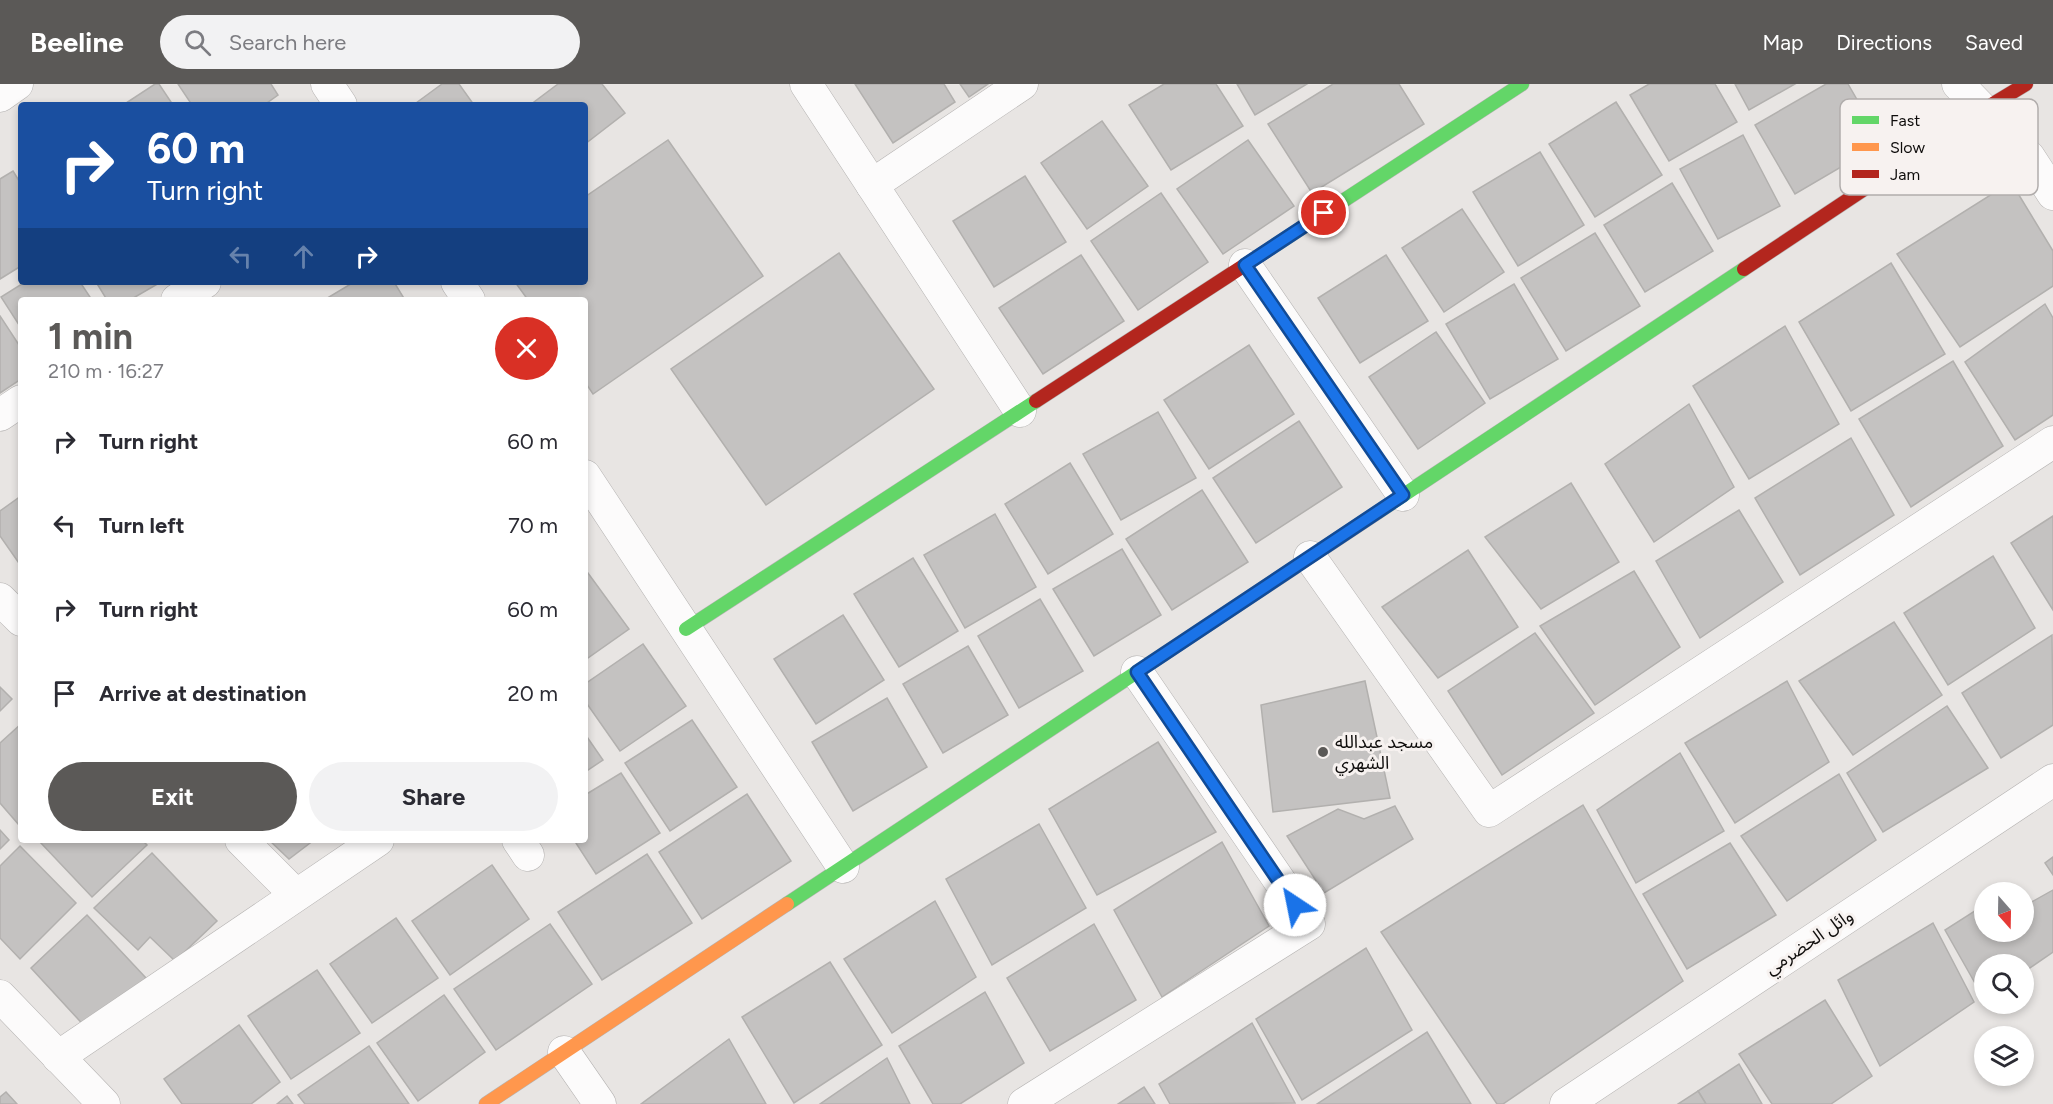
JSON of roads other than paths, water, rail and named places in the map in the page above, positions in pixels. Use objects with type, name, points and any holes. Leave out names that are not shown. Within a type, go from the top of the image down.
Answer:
[{"type":"street","points":[[0,96],[17,84]]},
{"type":"street","points":[[327,84],[339,102]]},
{"type":"street","points":[[806,84],[1020,411]]},
{"type":"street","points":[[872,184],[1022,84]]},
{"type":"street","points":[[686,629],[1522,84]]},
{"type":"street","points":[[1958,84],[1972,99]]},
{"type":"street","points":[[2001,99],[2026,84]]},
{"type":"street","points":[[2038,171],[2053,194]]},
{"type":"street","points":[[486,1104],[1855,195]]},
{"type":"street","points":[[1245,265],[1403,495]]},
{"type":"street","points":[[182,297],[200,285]]},
{"type":"street","points":[[0,415],[18,403]]},
{"type":"street","points":[[1310,557],[1489,811],[2053,442]]},
{"type":"street","points":[[588,481],[843,867]]},
{"type":"street","points":[[0,599],[18,617]]},
{"type":"street","points":[[1024,1104],[1309,924],[1137,672]]},
{"type":"street","name":"وائل الحضرمي","points":[[1566,1104],[2053,780]]},
{"type":"street","points":[[244,843],[296,895]]},
{"type":"street","points":[[58,1057],[374,843]]},
{"type":"street","points":[[0,996],[104,1104]]},
{"type":"street","points":[[564,1052],[600,1104]]},
{"type":"place","name":"مسجد عبدالله الشهري","points":[[1323,752]]}]
